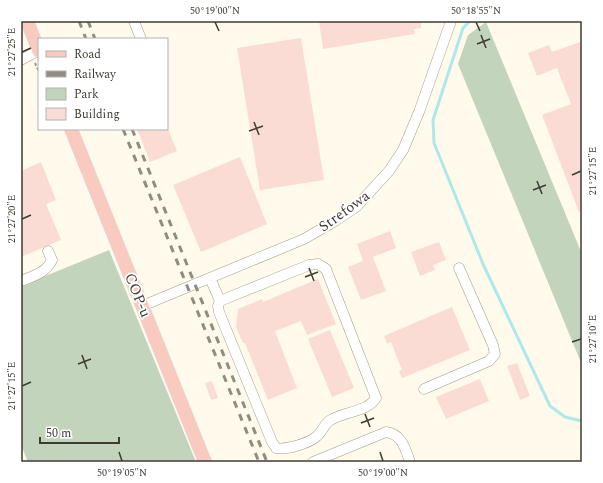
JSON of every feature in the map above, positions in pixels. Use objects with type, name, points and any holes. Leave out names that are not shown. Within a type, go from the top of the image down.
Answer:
[{"type":"main road","points":[[26,21],[38,49]]},
{"type":"main road","name":"COP-u","points":[[71,130],[206,462]]},
{"type":"street","points":[[134,21],[141,38]]},
{"type":"street","name":"Strefowa","points":[[142,306],[304,239],[335,221],[372,192],[389,171],[402,150],[419,112],[451,21]]},
{"type":"street","points":[[21,60],[38,52]]},
{"type":"street","points":[[21,281],[49,268],[52,260],[48,251]]},
{"type":"street","points":[[210,278],[220,301],[218,306],[219,312],[272,442],[276,448],[283,450],[316,437],[329,421],[373,403],[376,398],[326,269],[318,264],[309,265],[220,301]]},
{"type":"street","points":[[424,389],[489,361],[494,354],[493,345],[459,268]]},
{"type":"street","points":[[313,462],[386,432],[394,433],[401,440],[410,462]]},
{"type":"green space","points":[[486,22],[582,254],[582,365],[458,64],[468,35]]},
{"type":"green space","points":[[109,250],[196,462],[28,462],[21,445],[21,286]]},
{"type":"building","points":[[319,21],[426,22],[421,23],[421,28],[414,29],[415,34],[323,49]]},
{"type":"building","points":[[301,38],[324,180],[260,190],[237,48]]},
{"type":"building","points":[[580,42],[582,46],[582,211],[579,212],[542,115],[571,104],[557,68],[537,76],[528,53],[549,45],[552,52]]},
{"type":"building","points":[[168,129],[177,151],[150,162],[137,130]]},
{"type":"building","points":[[240,157],[267,224],[201,252],[173,185]]},
{"type":"building","points":[[41,162],[56,200],[46,204],[61,240],[21,257],[21,171]]},
{"type":"building","points":[[390,231],[396,248],[373,257],[386,291],[361,300],[348,267],[363,261],[357,244]]},
{"type":"building","points":[[439,242],[446,260],[433,265],[435,270],[420,276],[411,252]]},
{"type":"building","points":[[318,279],[336,324],[307,335],[301,321],[275,331],[297,388],[268,400],[245,343],[243,343],[236,327],[238,309],[262,299],[263,302]]},
{"type":"building","points":[[452,307],[470,350],[402,378],[399,371],[402,370],[391,342],[387,344],[384,336]]},
{"type":"building","points":[[330,330],[354,388],[332,397],[308,339]]},
{"type":"building","points":[[517,363],[530,396],[520,400],[507,366]]},
{"type":"building","points":[[480,379],[489,401],[446,419],[436,397]]},
{"type":"building","points":[[212,381],[218,398],[211,400],[205,383]]},
{"type":"waterway","points":[[470,21],[463,28],[433,120],[434,143],[483,264],[550,406],[565,417],[582,421]]},
{"type":"railway","points":[[79,21],[86,38]]},
{"type":"railway","points":[[88,21],[95,38]]},
{"type":"railway","points":[[123,130],[259,462]]},
{"type":"railway","points":[[132,130],[267,462]]}]
